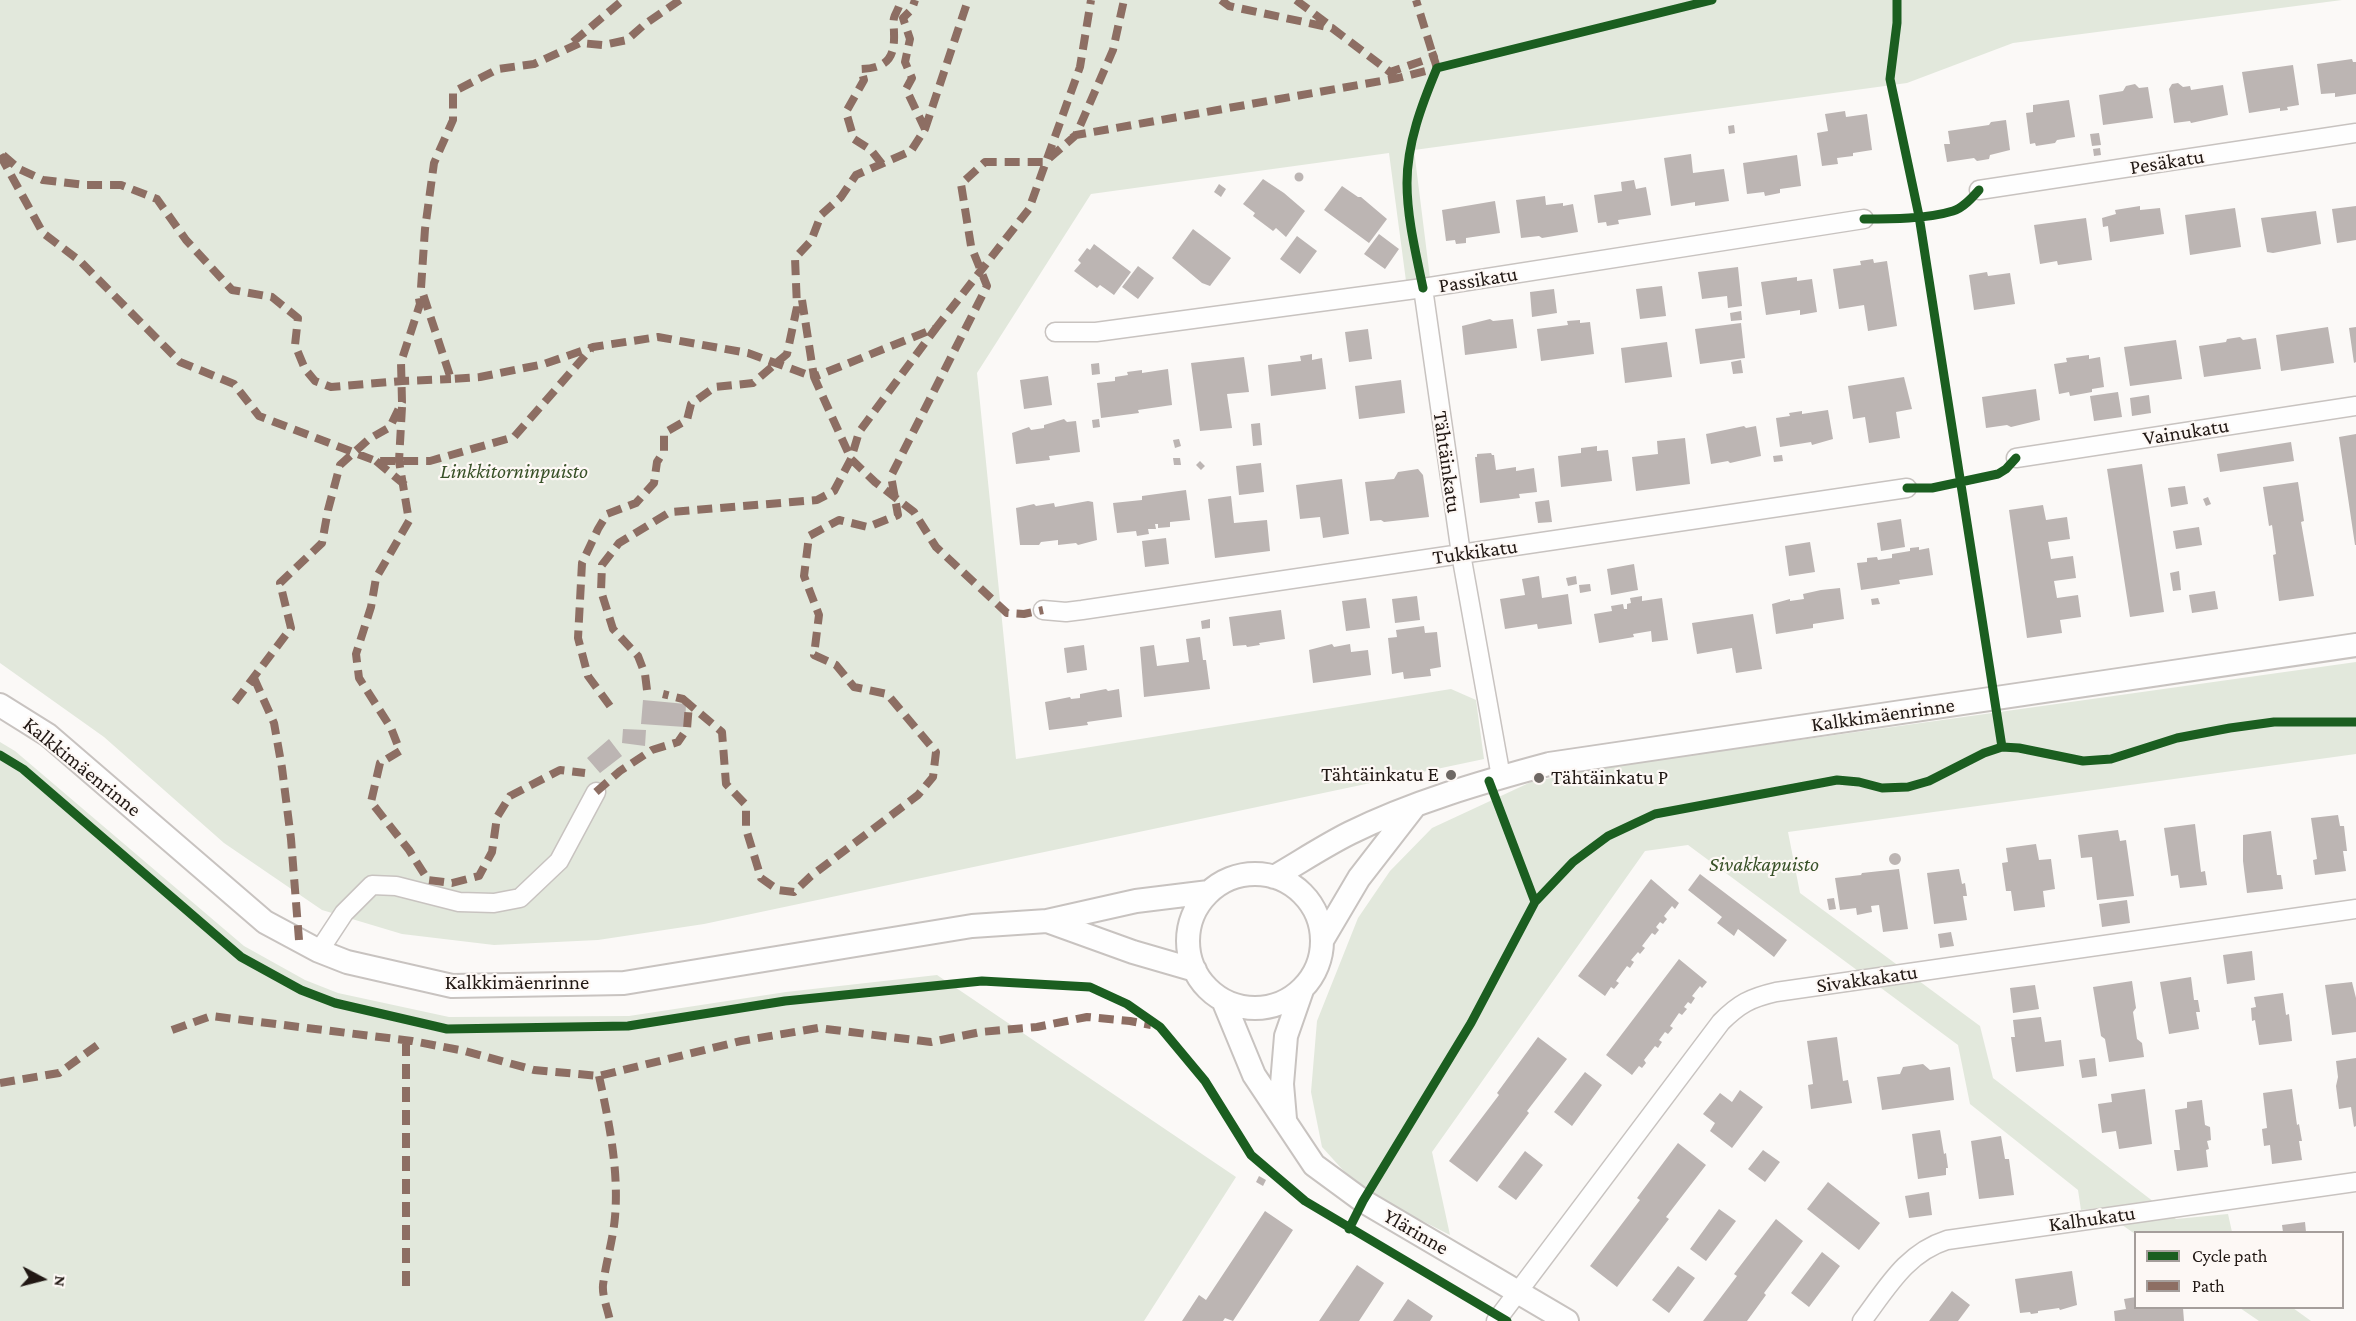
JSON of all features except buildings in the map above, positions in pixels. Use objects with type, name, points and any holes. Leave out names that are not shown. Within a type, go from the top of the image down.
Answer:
[{"type":"street","name":"Pesäkatu","points":[[1979,190],[2356,133]]},
{"type":"street","name":"Passikatu","points":[[1055,332],[1096,332],[1423,288],[1864,219]]},
{"type":"street","name":"Tähtäinkatu","points":[[1423,288],[1461,554],[1501,777]]},
{"type":"street","name":"Vainukatu","points":[[2016,458],[2356,406]]},
{"type":"street","name":"Tukkikatu","points":[[1043,610],[1066,612],[1082,610],[1907,488]]},
{"type":"street","name":"Kalkkimäenrinne","points":[[1275,877],[1350,833],[1415,806],[1501,777],[1549,764],[2356,645]]},
{"type":"street","name":"Kalkkimäenrinne","points":[[0,705],[48,735],[266,922],[319,951],[348,962],[452,986],[624,983],[972,926],[1047,921],[1136,901],[1209,892]]},
{"type":"street","points":[[319,951],[344,913],[372,885],[396,886],[459,902],[494,903],[520,898],[559,861],[596,792]]},
{"type":"street","points":[[1323,939],[1316,912],[1299,890],[1275,877],[1246,874],[1227,881],[1209,892],[1200,903],[1189,929],[1190,957],[1195,970],[1207,987],[1223,1000],[1236,1006],[1264,1008],[1290,999],[1302,990],[1318,967],[1323,939],[1359,878],[1415,806]]},
{"type":"street","name":"Sivakkakatu","points":[[1496,1321],[1721,1022],[1737,1006],[1758,996],[2356,909]]},
{"type":"street","name":"Kalkkimäenrinne","points":[[1047,921],[1133,952],[1195,970]]},
{"type":"street","name":"Ylärinne","points":[[1285,1120],[1282,1084],[1286,1036],[1302,990]]},
{"type":"street","name":"Ylärinne","points":[[1223,1000],[1254,1075],[1314,1165],[1363,1201],[1568,1321]]},
{"type":"street","name":"Kalhukatu","points":[[1862,1321],[1903,1267],[1931,1245],[1947,1240],[2356,1182]]},
{"type":"green space","name":"Linkkitorninpuisto","points":[[0,0],[2342,0],[2013,43],[1907,83],[1414,150],[1430,278],[1406,281],[1389,153],[1091,194],[977,373],[1016,759],[1451,689],[1476,700],[1484,759],[704,924],[598,940],[494,945],[402,934],[322,910],[224,843],[104,737],[0,663]]},
{"type":"green space","name":"Sivakkapuisto","points":[[2356,662],[2356,754],[1788,832],[1800,893],[1980,1026],[1993,1078],[2176,1219],[2228,1214],[2232,1231],[2134,1231],[2134,1233],[2098,1208],[2081,1210],[2078,1190],[1970,1104],[1958,1045],[1688,845],[1645,851],[1432,1152],[1450,1235],[1395,1207],[1351,1179],[1322,1147],[1311,1092],[1317,1021],[1358,918],[1390,871],[1432,828],[1531,782],[1600,768]]},
{"type":"green space","points":[[0,742],[15,751],[244,946],[305,980],[338,993],[449,1017],[629,1016],[786,992],[937,975],[1236,1177],[1144,1321],[0,1321]]},
{"type":"green space","points":[[2241,1309],[2294,1309],[2311,1321],[2259,1321]]},
{"type":"marked path","points":[[573,42],[623,0]]},
{"type":"marked path","points":[[680,0],[645,24],[627,40],[603,45],[580,43],[534,64],[498,69],[453,92],[453,120],[434,163],[425,229],[421,288],[451,379],[480,377],[544,364],[593,347],[658,337],[748,353],[814,377],[851,459],[875,482],[914,512],[936,547],[1007,613],[1024,614],[1043,610]]},
{"type":"marked path","points":[[882,164],[871,150],[854,139],[846,112],[864,80],[861,69],[883,64],[891,55],[894,42],[894,20],[900,0]]},
{"type":"marked path","points":[[610,706],[588,676],[578,638],[582,563],[607,514],[636,503],[654,483],[657,462],[664,451],[664,433],[687,420],[691,404],[715,387],[753,383],[787,354],[797,307],[795,258],[811,241],[821,215],[841,197],[856,175],[911,151],[925,129],[906,89],[912,78],[905,62],[910,39],[903,18],[912,9],[915,0]]},
{"type":"marked path","points":[[925,129],[968,0]]},
{"type":"marked path","points":[[802,300],[814,377],[936,328],[1029,209],[1080,67],[1091,0]]},
{"type":"marked path","points":[[683,699],[722,732],[726,784],[746,805],[746,829],[761,878],[778,890],[794,892],[811,876],[918,795],[933,777],[936,752],[887,694],[854,687],[836,665],[814,655],[819,615],[804,576],[809,536],[839,520],[868,527],[898,515],[891,476],[987,286],[971,246],[961,184],[985,162],[1045,162],[1076,135],[1113,50],[1124,0]]},
{"type":"marked path","points":[[1221,0],[1229,6],[1332,28],[1390,72],[1434,57],[1432,52]]},
{"type":"marked path","points":[[1296,0],[1329,25]]},
{"type":"marked path","points":[[1072,138],[1076,135],[1398,78],[1437,68],[1416,0]]},
{"type":"marked path","points":[[0,155],[43,233],[80,261],[180,362],[234,384],[259,416],[376,461],[430,461],[514,437],[591,349]]},
{"type":"marked path","points":[[3,155],[19,169],[43,180],[86,185],[121,185],[157,199],[186,240],[232,290],[272,297],[298,318],[295,345],[305,369],[315,381],[331,387],[451,379]]},
{"type":"marked path","points":[[235,702],[291,628],[280,583],[322,543],[340,465],[369,439],[390,427],[402,402],[401,362],[420,304],[418,293]]},
{"type":"marked path","points":[[647,690],[645,674],[638,656],[613,629],[601,591],[602,565],[619,543],[670,512],[817,500],[834,491],[851,459],[859,432],[936,328]]},
{"type":"marked path","points":[[402,407],[399,461],[409,521],[376,578],[371,607],[356,654],[359,678],[391,728],[400,751],[380,763],[371,802],[409,850],[428,880],[452,883],[479,876],[492,852],[497,817],[510,796],[560,770],[585,773]]},
{"type":"marked path","points":[[376,461],[405,485]]},
{"type":"marked path","points":[[254,678],[274,723],[282,768],[291,839],[299,940]]},
{"type":"marked path","points":[[596,792],[620,771],[652,750],[678,742],[687,729],[689,704],[683,699],[663,694]]},
{"type":"marked path","points":[[172,1030],[211,1016],[412,1041],[465,1051],[534,1070],[599,1076],[741,1041],[818,1028],[931,1042],[981,1032],[1037,1027],[1087,1017],[1151,1025]]},
{"type":"marked path","points":[[406,1040],[406,1286]]},
{"type":"marked path","points":[[0,1083],[59,1073],[103,1041]]},
{"type":"marked path","points":[[599,1076],[610,1128],[616,1182],[614,1226],[603,1285],[610,1321]]},
{"type":"cycle path","points":[[1423,288],[1412,236],[1407,183],[1416,124],[1437,68],[1712,0]]},
{"type":"cycle path","points":[[1897,0],[1897,23],[1890,79],[1919,216],[2002,747]]},
{"type":"cycle path","points":[[1864,219],[1909,218],[1943,214],[1960,208],[1979,190]]},
{"type":"cycle path","points":[[1907,488],[1932,488],[1998,474],[2016,458]]},
{"type":"cycle path","points":[[1349,1229],[1363,1201],[1471,1023],[1535,902],[1573,862],[1608,836],[1655,814],[1837,780],[1859,782],[1882,788],[1908,787],[1929,781],[1984,753],[2002,747],[2019,748],[2083,761],[2111,759],[2177,738],[2230,728],[2274,722],[2356,722]]},
{"type":"cycle path","points":[[0,755],[23,769],[241,957],[301,990],[335,1003],[447,1029],[628,1026],[785,1001],[982,981],[1090,987],[1127,1004],[1160,1027],[1205,1081],[1251,1155],[1305,1201],[1507,1321]]},
{"type":"cycle path","points":[[1489,781],[1535,902]]},
{"type":"place","name":"Tähtäinkatu E","points":[[1451,775]]},
{"type":"place","name":"Tähtäinkatu P","points":[[1539,778]]}]
